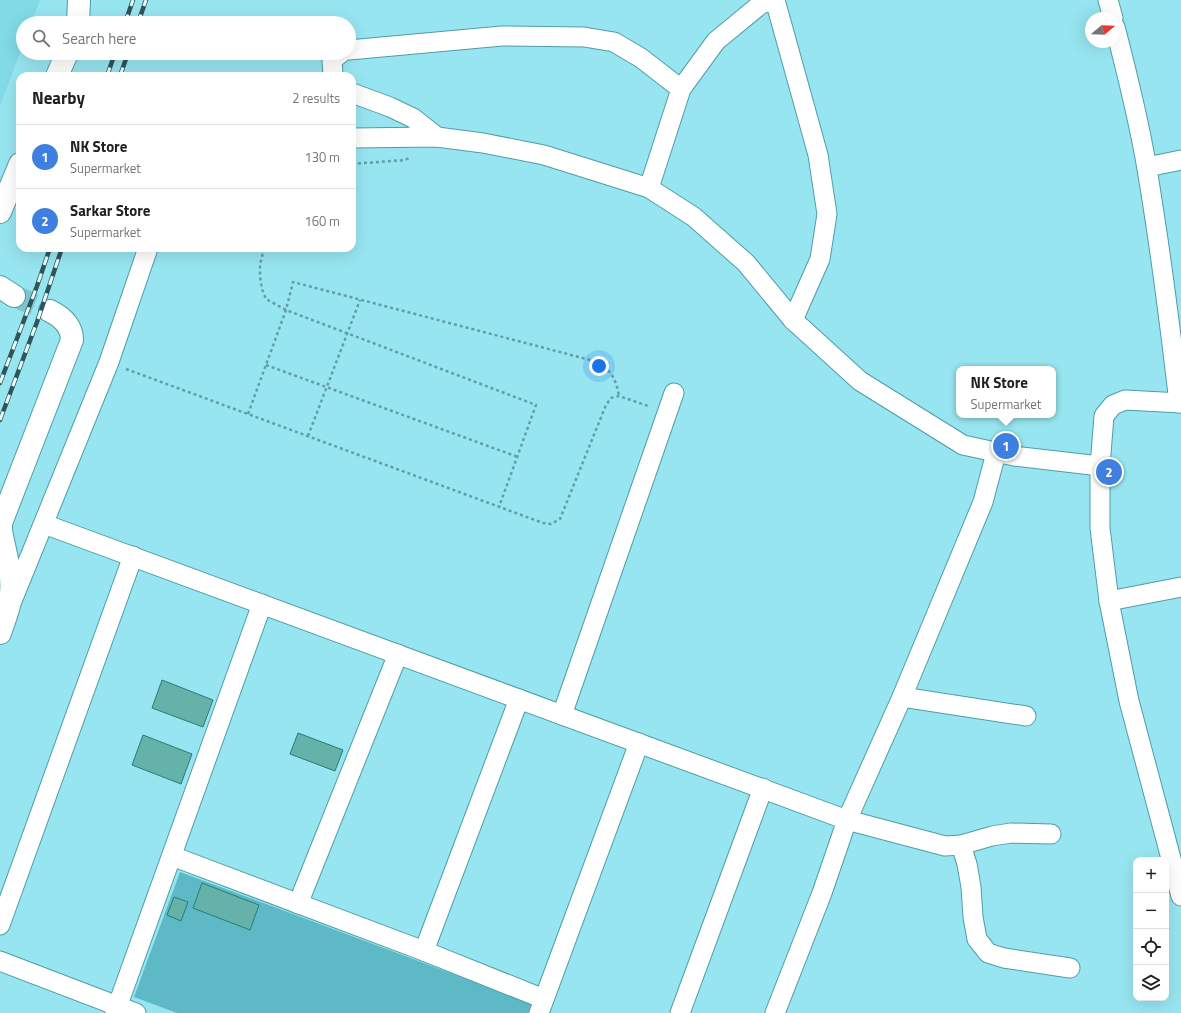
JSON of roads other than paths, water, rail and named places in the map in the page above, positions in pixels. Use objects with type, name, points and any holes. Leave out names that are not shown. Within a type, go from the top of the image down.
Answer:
[{"type":"street","points":[[78,16],[79,0]]},
{"type":"street","points":[[649,188],[681,89],[716,42],[761,4],[774,0],[818,155],[827,214],[820,259],[793,320]]},
{"type":"street","points":[[1108,0],[1111,12]]},
{"type":"street","points":[[356,49],[502,36],[584,37],[614,42],[642,58],[681,89]]},
{"type":"street","points":[[1120,48],[1147,167],[1180,403],[1125,400],[1113,405],[1104,416],[1100,466],[1100,528],[1109,601],[1129,701],[1181,896]]},
{"type":"street","points":[[59,72],[64,60]]},
{"type":"street","points":[[332,60],[333,72]]},
{"type":"street","points":[[356,94],[390,107],[413,118],[437,137]]},
{"type":"street","points":[[356,138],[437,137],[483,143],[544,155],[649,188],[694,217],[746,263],[793,320],[860,381],[963,445],[1014,456],[1100,466]]},
{"type":"street","points":[[1147,167],[1181,160]]},
{"type":"street","points":[[0,212],[16,174]]},
{"type":"street","points":[[0,633],[109,362],[147,252]]},
{"type":"street","points":[[10,606],[11,578],[1,531],[1,523],[72,340],[72,333],[66,323],[59,315],[50,311]]},
{"type":"street","points":[[562,714],[674,393]]},
{"type":"street","points":[[775,1013],[822,892],[847,820],[902,697],[983,502],[996,453]]},
{"type":"street","points":[[44,524],[847,820],[945,846],[961,845],[992,836],[1011,833],[1051,834]]},
{"type":"street","points":[[0,926],[133,556]]},
{"type":"street","points":[[1109,601],[1181,587]]},
{"type":"street","points":[[117,1010],[262,604]]},
{"type":"street","points":[[298,904],[398,654]]},
{"type":"street","points":[[902,697],[1026,716]]},
{"type":"street","points":[[424,951],[518,699]]},
{"type":"street","points":[[172,856],[424,951],[541,1006],[639,743]]},
{"type":"street","points":[[680,1013],[763,788]]},
{"type":"street","points":[[961,845],[967,864],[971,887],[973,917],[977,939],[988,953],[1004,958],[1070,968]]},
{"type":"street","points":[[0,961],[117,1010],[136,1013]]},
{"type":"tunnel","points":[[14,296],[50,311]]},
{"type":"railway","points":[[127,16],[133,0]]},
{"type":"railway","points":[[140,16],[146,0]]},
{"type":"railway","points":[[108,72],[113,60]]},
{"type":"railway","points":[[121,72],[126,60]]},
{"type":"railway","points":[[0,383],[49,252]]},
{"type":"railway","points":[[0,420],[37,322],[61,252]]},
{"type":"place","name":"NK Store","points":[[1006,446]]},
{"type":"place","name":"Sarkar Store","points":[[1109,472]]}]
